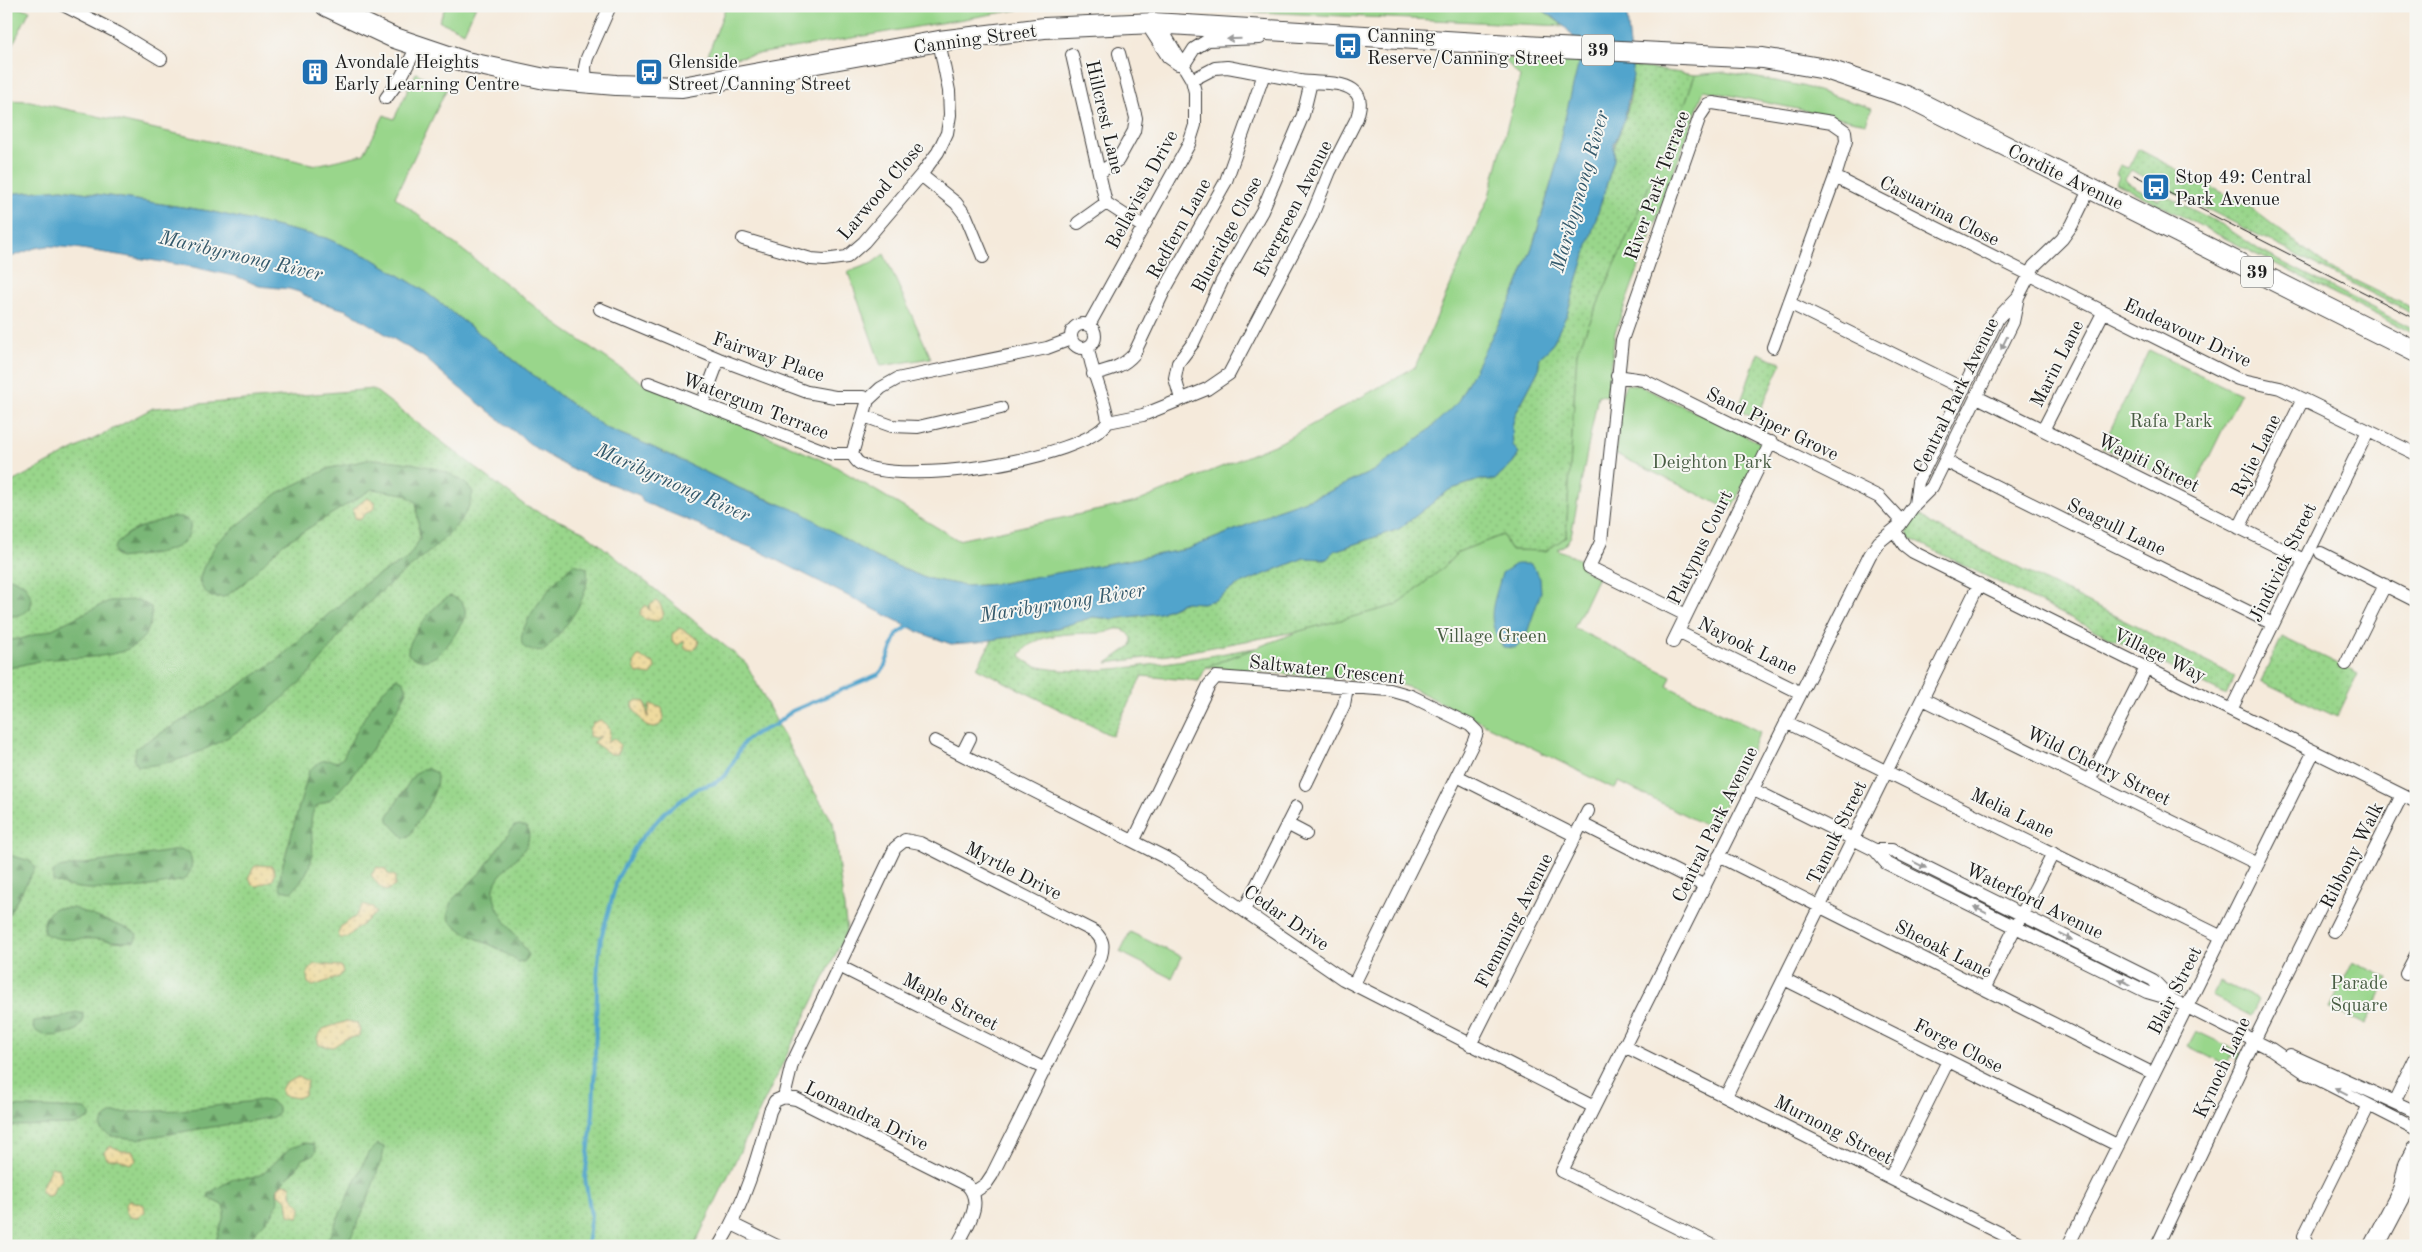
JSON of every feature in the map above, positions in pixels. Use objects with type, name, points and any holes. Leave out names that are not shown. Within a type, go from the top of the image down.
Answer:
[{"type":"main road","name":"Canning Street","points":[[326,6],[416,46],[493,69],[544,79],[586,83],[682,87],[939,41],[1044,28],[1152,23],[1496,44],[1700,53]]},
{"type":"main road","name":"Cordite Avenue","points":[[1700,53],[1763,58],[1826,69],[1882,86],[1906,96],[2416,352]]},
{"type":"main road","points":[[2374,1246],[2409,1185],[2409,1164],[2416,1151]]},
{"type":"street","points":[[65,6],[118,33],[161,59]]},
{"type":"street","points":[[586,83],[585,67],[587,58],[610,6]]},
{"type":"street","name":"Bellavista Drive","points":[[1089,325],[1189,144],[1195,125],[1195,92],[1192,80],[1182,66],[1168,57],[1152,23]]},
{"type":"street","points":[[1182,66],[1194,49],[1208,40],[1271,38],[1318,33]]},
{"type":"street","name":"Larwood Close","points":[[743,239],[810,259],[835,260],[847,257],[864,242],[921,175],[938,152],[947,134],[950,115],[949,91],[939,41]]},
{"type":"street","points":[[386,98],[400,79],[416,46]]},
{"type":"street","points":[[1099,174],[1118,160],[1134,131],[1136,118],[1119,54]]},
{"type":"street","name":"Hillcrest Lane","points":[[1072,55],[1106,203],[1143,227]]},
{"type":"street","name":"Evergreen Avenue","points":[[1108,422],[1130,420],[1207,389],[1221,381],[1236,363],[1311,218],[1330,171],[1357,118],[1360,107],[1359,97],[1354,90],[1344,85],[1311,82],[1227,67],[1215,68],[1192,80]]},
{"type":"street","name":"Redfern Lane","points":[[1093,374],[1128,362],[1134,354],[1164,291],[1226,181],[1264,74]]},
{"type":"street","name":"Blueridge Close","points":[[1181,399],[1175,378],[1178,363],[1193,343],[1222,281],[1258,220],[1303,115],[1311,82]]},
{"type":"street","name":"River Park Terrace","points":[[1589,567],[1601,542],[1617,376],[1627,321],[1700,116],[1708,104],[1717,102],[1837,124],[1845,131],[1846,141],[1835,177],[1773,347]]},
{"type":"street","points":[[921,175],[956,203],[966,216],[983,257]]},
{"type":"street","name":"Casuarina Close","points":[[1835,177],[2029,276]]},
{"type":"street","name":"Central Park Avenue","points":[[1915,504],[1918,482],[1998,318],[2018,296],[2034,266],[2062,239],[2072,225],[2090,188]]},
{"type":"street","points":[[1078,223],[1106,203]]},
{"type":"street","name":"Endeavour Drive","points":[[2029,276],[2238,379],[2280,388],[2416,454]]},
{"type":"street","name":"Central Park Avenue","points":[[1714,1246],[1562,1171],[1870,555],[1879,542],[1898,526],[1915,504],[1932,487],[2013,322],[2018,296]]},
{"type":"street","points":[[1789,303],[1964,389]]},
{"type":"street","name":"Fairway Place","points":[[600,309],[719,360],[806,392],[835,397],[863,397],[868,400]]},
{"type":"street","name":"Marin Lane","points":[[2043,430],[2103,313]]},
{"type":"street","points":[[1077,325],[1089,325],[1094,330],[1096,338],[1088,347],[1078,347],[1071,339],[1072,331],[1077,325]]},
{"type":"street","points":[[868,400],[880,388],[897,379],[1047,348],[1071,339]]},
{"type":"street","points":[[1088,347],[1093,374],[1108,422]]},
{"type":"street","points":[[702,404],[719,360]]},
{"type":"street","name":"Sand Piper Grove","points":[[1617,376],[1643,380],[1879,497],[1898,526]]},
{"type":"street","name":"Watergum Terrace","points":[[648,383],[832,454],[852,454]]},
{"type":"street","name":"Wapiti Street","points":[[1977,397],[2304,560]]},
{"type":"street","name":"Rylie Lane","points":[[2239,528],[2303,399]]},
{"type":"street","name":"Watergum Terrace","points":[[852,454],[868,400]]},
{"type":"street","points":[[864,416],[892,426],[918,427],[1001,408]]},
{"type":"street","name":"Watergum Terrace","points":[[852,454],[859,463],[899,473],[946,472],[979,467],[1064,448],[1095,435],[1103,430],[1108,422]]},
{"type":"street","name":"Jindivick Street","points":[[2231,710],[2368,431]]},
{"type":"street","name":"Platypus Court","points":[[1676,637],[1771,442]]},
{"type":"street","name":"Seagull Lane","points":[[1945,461],[2273,624]]},
{"type":"street","name":"Village Way","points":[[1898,526],[1904,545],[1913,552],[2416,802]]},
{"type":"street","points":[[2321,553],[2416,601]]},
{"type":"street","name":"Nayook Lane","points":[[1589,567],[1686,615]]},
{"type":"street","name":"Tamuk Street","points":[[1726,1096],[1979,584]]},
{"type":"street","points":[[2346,664],[2385,585]]},
{"type":"street","name":"Nayook Lane","points":[[1676,637],[1801,693]]},
{"type":"street","points":[[2089,781],[2146,668]]},
{"type":"street","name":"Saltwater Crescent","points":[[1134,840],[1209,685],[1216,677],[1390,690],[1411,696],[1470,726],[1477,732],[1354,984]]},
{"type":"street","points":[[1306,784],[1344,705],[1347,688]]},
{"type":"street","name":"Wild Cherry Street","points":[[1923,699],[2258,864]]},
{"type":"street","name":"Melia Lane","points":[[1786,722],[2222,937]]},
{"type":"street","points":[[962,754],[970,738]]},
{"type":"street","name":"Cedar Drive","points":[[935,742],[1134,840],[1172,861],[1354,984],[1470,1046],[1594,1107]]},
{"type":"street","name":"Blair Street","points":[[2068,1246],[2314,751]]},
{"type":"street","points":[[1457,776],[1576,836]]},
{"type":"street","name":"Waterford Avenue","points":[[1752,789],[1875,850],[1886,863],[2015,928],[2147,992],[2171,999]]},
{"type":"street","name":"Ribbony Walk","points":[[2334,931],[2402,796]]},
{"type":"street","points":[[1244,910],[1296,808]]},
{"type":"street","name":"Flemming Avenue","points":[[1470,1046],[1588,810]]},
{"type":"street","points":[[1288,824],[1306,834]]},
{"type":"street","points":[[1582,824],[1704,886]]},
{"type":"street","name":"Myrtle Drive","points":[[784,1097],[792,1064],[895,848],[905,840],[928,848],[1096,932],[1102,939],[1101,956],[992,1176],[986,1184],[974,1192]]},
{"type":"street","name":"Waterford Avenue","points":[[1875,850],[1892,850],[2153,980],[2171,999],[2185,1008],[2271,1049],[2288,1054],[2416,1112]]},
{"type":"street","points":[[1984,989],[2053,853]]},
{"type":"street","name":"Sheoak Lane","points":[[1719,856],[2152,1074]]},
{"type":"street","name":"Kynoch Lane","points":[[2157,1246],[2254,1041],[2321,906]]},
{"type":"street","points":[[2406,974],[2416,955]]},
{"type":"street","name":"Maple Street","points":[[839,966],[1045,1069]]},
{"type":"street","name":"Forge Close","points":[[1784,979],[2117,1145]]},
{"type":"street","name":"Murnong Street","points":[[1624,1046],[2026,1246]]},
{"type":"street","name":"Waterford Avenue","points":[[2271,1049],[2306,1073],[2416,1129]]},
{"type":"street","points":[[2394,1102],[2416,1057]]},
{"type":"street","points":[[1890,1178],[1948,1061]]},
{"type":"street","name":"Lomandra Drive","points":[[719,1246],[732,1224],[753,1167],[770,1111],[775,1101],[784,1097],[796,1099],[965,1184],[974,1192]]},
{"type":"street","points":[[2308,1246],[2304,1236],[2369,1105]]},
{"type":"street","points":[[957,1246],[974,1212],[976,1202],[974,1192]]},
{"type":"street","points":[[732,1224],[777,1246]]},
{"type":"green space","points":[[6,6],[30,10],[6,58]]},
{"type":"green space","points":[[446,6],[476,6],[464,32],[439,21]]},
{"type":"green space","points":[[726,6],[1040,6],[705,63]]},
{"type":"green space","points":[[1191,6],[1537,6],[1564,26],[1234,11]]},
{"type":"green space","points":[[1503,58],[1580,61],[1562,130],[1557,163],[1533,245],[1513,296],[1458,403],[1423,435],[1373,471],[1326,493],[1277,510],[1252,523],[1188,549],[996,584],[967,586],[925,578],[873,556],[776,502],[741,489],[648,445],[606,428],[563,398],[423,290],[373,259],[326,238],[209,211],[62,189],[6,194],[6,100],[30,101],[316,165],[364,154],[384,115],[394,119],[416,73],[447,88],[395,197],[562,328],[646,385],[707,409],[833,465],[958,540],[1137,502],[1281,442],[1415,367],[1489,196],[1520,77]]},
{"type":"green space","points":[[1632,66],[1695,75],[1686,101],[1577,352],[1566,537],[1546,551],[1510,550],[1503,535],[1458,552],[1443,568],[1397,605],[1300,631],[1175,654],[1107,663],[1131,646],[1132,638],[1124,630],[1118,629],[1104,633],[1057,635],[1035,642],[1027,647],[1020,655],[1034,665],[1060,670],[1130,667],[1255,648],[1206,667],[1199,681],[1142,676],[1112,736],[977,668],[992,640],[1051,630],[1093,617],[1114,619],[1160,613],[1186,602],[1202,603],[1215,600],[1236,586],[1304,558],[1327,559],[1334,551],[1399,529],[1449,490],[1479,480],[1495,480],[1514,461],[1519,453],[1513,446],[1512,427],[1515,415],[1538,371],[1540,357],[1551,347],[1567,314],[1614,160],[1616,144],[1626,116],[1632,87]]},
{"type":"green space","name":"Village Green","points":[[1725,72],[1802,86],[1872,108],[1866,123],[1704,90],[1615,332],[1608,396],[1598,395],[1571,536],[1565,545],[1557,549],[1585,562],[1582,569],[1598,577],[1574,628],[1671,676],[1667,686],[1760,732],[1713,829],[1619,782],[1615,789],[1414,689],[1394,683],[1206,667],[1300,631],[1397,605],[1443,568],[1458,552],[1503,535],[1510,550],[1546,551],[1566,537],[1577,352],[1686,101],[1695,75]]},
{"type":"green space","points":[[2138,149],[2250,207],[2329,268],[2416,310],[2416,316],[2131,170],[2125,179],[2128,183],[2159,200],[2162,194],[2221,224],[2261,251],[2416,330],[2416,335],[2116,183],[2119,176],[2116,174],[2120,165],[2128,168]]},
{"type":"green space","points":[[884,254],[931,358],[881,366],[848,272],[872,263]]},
{"type":"green space","name":"Rafa Park","points":[[2149,350],[2240,394],[2193,490],[2102,447]]},
{"type":"green space","points":[[1758,353],[1782,363],[1756,419],[1738,410]]},
{"type":"green space","name":"Deighton Park","points":[[1626,384],[1638,385],[1763,444],[1731,510],[1616,454],[1622,393]]},
{"type":"green space","points":[[373,389],[527,507],[583,531],[746,663],[803,773],[833,822],[847,931],[694,1246],[6,1246],[6,485],[153,408]]},
{"type":"green space","points":[[372,459],[427,466],[454,476],[465,483],[473,492],[468,508],[450,533],[355,616],[315,667],[280,701],[235,733],[186,757],[161,764],[138,766],[134,760],[136,748],[225,695],[276,661],[371,579],[407,559],[420,539],[416,502],[404,494],[372,489],[283,544],[243,584],[224,597],[211,597],[204,591],[199,581],[203,568],[217,542],[278,493],[330,468]]},
{"type":"green space","points":[[1918,514],[1931,524],[2235,676],[2226,695],[1909,538],[1907,529]]},
{"type":"green space","points":[[172,517],[182,517],[190,522],[189,533],[184,541],[176,547],[153,554],[120,558],[115,554],[114,548],[119,541],[132,531]]},
{"type":"green space","points":[[574,564],[587,568],[585,591],[575,613],[545,650],[528,650],[522,642],[523,630],[531,614],[542,598]]},
{"type":"green space","points":[[11,578],[25,585],[32,599],[30,609],[20,615],[6,617],[6,579]]},
{"type":"green space","points":[[451,596],[462,602],[465,612],[462,623],[453,638],[437,656],[430,659],[416,659],[408,654],[412,639],[417,630],[438,604]]},
{"type":"green space","points":[[138,600],[151,607],[149,626],[141,639],[129,648],[114,654],[44,660],[6,669],[6,640],[21,639],[50,630],[109,601]]},
{"type":"green space","points":[[2282,637],[2358,674],[2337,717],[2261,681]]},
{"type":"green space","points":[[397,678],[404,682],[407,691],[400,704],[352,776],[332,798],[316,807],[311,824],[313,850],[309,867],[302,880],[291,892],[281,890],[279,883],[283,864],[309,771],[322,761],[337,762],[343,758],[359,726],[375,702],[390,683]]},
{"type":"green space","points":[[422,769],[428,769],[436,773],[435,788],[428,805],[409,837],[404,838],[388,821],[388,816],[413,776]]},
{"type":"green space","points":[[514,826],[527,827],[529,837],[526,846],[521,854],[505,869],[494,886],[494,896],[503,918],[529,955],[525,961],[518,962],[499,949],[465,933],[450,921],[448,913],[453,899],[481,872]]},
{"type":"green space","points":[[179,850],[189,852],[191,860],[190,871],[183,880],[153,886],[117,889],[81,888],[66,886],[53,881],[53,873],[58,868]]},
{"type":"green space","points":[[6,854],[30,861],[35,868],[6,919]]},
{"type":"green space","points":[[55,908],[73,908],[131,930],[137,934],[135,941],[63,939],[50,936],[44,933],[44,921]]},
{"type":"green space","points":[[1130,932],[1182,957],[1172,978],[1120,952]]},
{"type":"green space","name":"Parade Square","points":[[2353,961],[2388,978],[2365,1025],[2330,1008]]},
{"type":"green space","points":[[2220,981],[2259,1000],[2251,1016],[2212,996]]},
{"type":"green space","points":[[76,1012],[83,1014],[83,1021],[77,1030],[48,1036],[37,1032],[33,1028],[34,1021],[63,1017]]},
{"type":"green space","points":[[2196,1031],[2244,1054],[2241,1061],[2230,1056],[2225,1065],[2188,1046]]},
{"type":"green space","points":[[262,1100],[272,1102],[278,1107],[275,1117],[137,1139],[111,1136],[101,1130],[104,1120],[113,1113],[182,1110]]},
{"type":"green space","points":[[6,1106],[85,1109],[90,1113],[90,1118],[75,1125],[6,1126]]},
{"type":"green space","points":[[305,1143],[314,1144],[316,1151],[313,1155],[302,1159],[296,1169],[280,1185],[277,1191],[278,1202],[272,1215],[245,1246],[216,1246],[225,1210],[222,1205],[208,1198],[209,1193],[233,1179],[252,1178],[264,1173],[290,1148]]},
{"type":"green space","points":[[377,1144],[384,1147],[383,1155],[367,1202],[352,1235],[346,1246],[325,1246],[368,1153]]},
{"type":"sand","points":[[367,498],[375,502],[375,508],[361,519],[355,518],[353,509]]},
{"type":"sand","points":[[656,601],[660,604],[664,614],[658,621],[644,619],[640,614],[641,609],[646,605],[650,611],[649,606]]},
{"type":"sand","points":[[680,628],[699,640],[698,645],[693,650],[685,649],[684,641],[678,645],[672,642],[672,634]]},
{"type":"sand","points":[[638,656],[654,663],[655,669],[651,675],[637,673],[634,664]]},
{"type":"sand","points":[[638,700],[645,702],[648,717],[650,704],[662,708],[664,717],[660,725],[652,728],[646,726],[632,707],[634,702]]},
{"type":"sand","points":[[600,720],[607,724],[610,730],[607,743],[613,738],[620,744],[618,754],[610,754],[593,742],[601,736],[595,738],[589,736],[589,729],[593,723]]},
{"type":"sand","points":[[258,865],[272,866],[275,872],[273,880],[258,886],[252,885],[249,876],[254,867]]},
{"type":"sand","points":[[377,867],[385,869],[388,874],[395,876],[395,886],[386,891],[380,887],[371,875]]},
{"type":"sand","points":[[363,905],[373,907],[376,913],[346,938],[340,938],[338,934],[341,926],[355,917]]},
{"type":"sand","points":[[315,964],[341,966],[343,972],[339,977],[313,986],[308,983],[307,975]]},
{"type":"sand","points":[[347,1021],[357,1023],[360,1029],[359,1036],[345,1039],[333,1047],[319,1045],[317,1038],[323,1029]]},
{"type":"sand","points":[[298,1077],[308,1081],[304,1095],[297,1098],[282,1095],[281,1090],[284,1084]]},
{"type":"sand","points":[[111,1146],[122,1151],[133,1151],[136,1160],[130,1164],[118,1159],[107,1159],[104,1152]]},
{"type":"sand","points":[[51,1167],[59,1169],[62,1180],[55,1186],[52,1195],[46,1196],[41,1192],[41,1189]]},
{"type":"sand","points":[[283,1184],[290,1185],[292,1197],[301,1208],[298,1217],[289,1215],[287,1200],[278,1194],[278,1188]]},
{"type":"sand","points":[[129,1200],[144,1205],[145,1212],[137,1218],[130,1217],[126,1212],[125,1205]]},
{"type":"water","name":"Maribyrnong River","points":[[1537,6],[1626,6],[1633,76],[1624,121],[1614,144],[1614,160],[1567,314],[1551,347],[1540,357],[1538,371],[1515,415],[1512,427],[1513,446],[1519,453],[1517,457],[1495,480],[1479,480],[1449,490],[1399,529],[1334,551],[1327,559],[1304,558],[1236,586],[1215,600],[1202,603],[1185,602],[1160,613],[1114,619],[1093,617],[1051,630],[978,642],[951,644],[921,633],[755,549],[643,502],[639,495],[569,468],[534,447],[425,358],[346,310],[315,301],[299,292],[259,286],[238,277],[193,267],[75,248],[48,246],[35,248],[6,259],[6,194],[62,189],[209,211],[326,238],[373,259],[423,290],[563,398],[606,428],[648,445],[741,489],[803,513],[873,556],[925,578],[967,586],[996,584],[1188,549],[1252,523],[1277,510],[1326,493],[1373,471],[1423,435],[1457,403],[1513,296],[1533,245],[1557,163],[1562,130],[1580,58],[1571,34],[1559,22]]},
{"type":"water","points":[[1516,564],[1531,564],[1540,578],[1541,592],[1526,636],[1515,648],[1503,647],[1494,628],[1492,611],[1502,573]]},
{"type":"waterway","points":[[587,1246],[591,1215],[585,1178],[593,1113],[598,962],[601,938],[618,877],[638,842],[665,812],[698,788],[715,783],[726,775],[744,742],[756,733],[775,725],[792,711],[879,674],[884,668],[897,634],[912,624]]},
{"type":"tram line","points":[[2134,175],[2416,319]]},
{"type":"place","name":"Canning Reserve/Canning Street","points":[[1348,46]]},
{"type":"place","name":"Avondale Heights Early Learning Centre","points":[[315,72]]},
{"type":"place","name":"Glenside Street/Canning Street","points":[[649,72]]},
{"type":"place","name":"Stop 49: Central Park Avenue","points":[[2156,187]]}]
